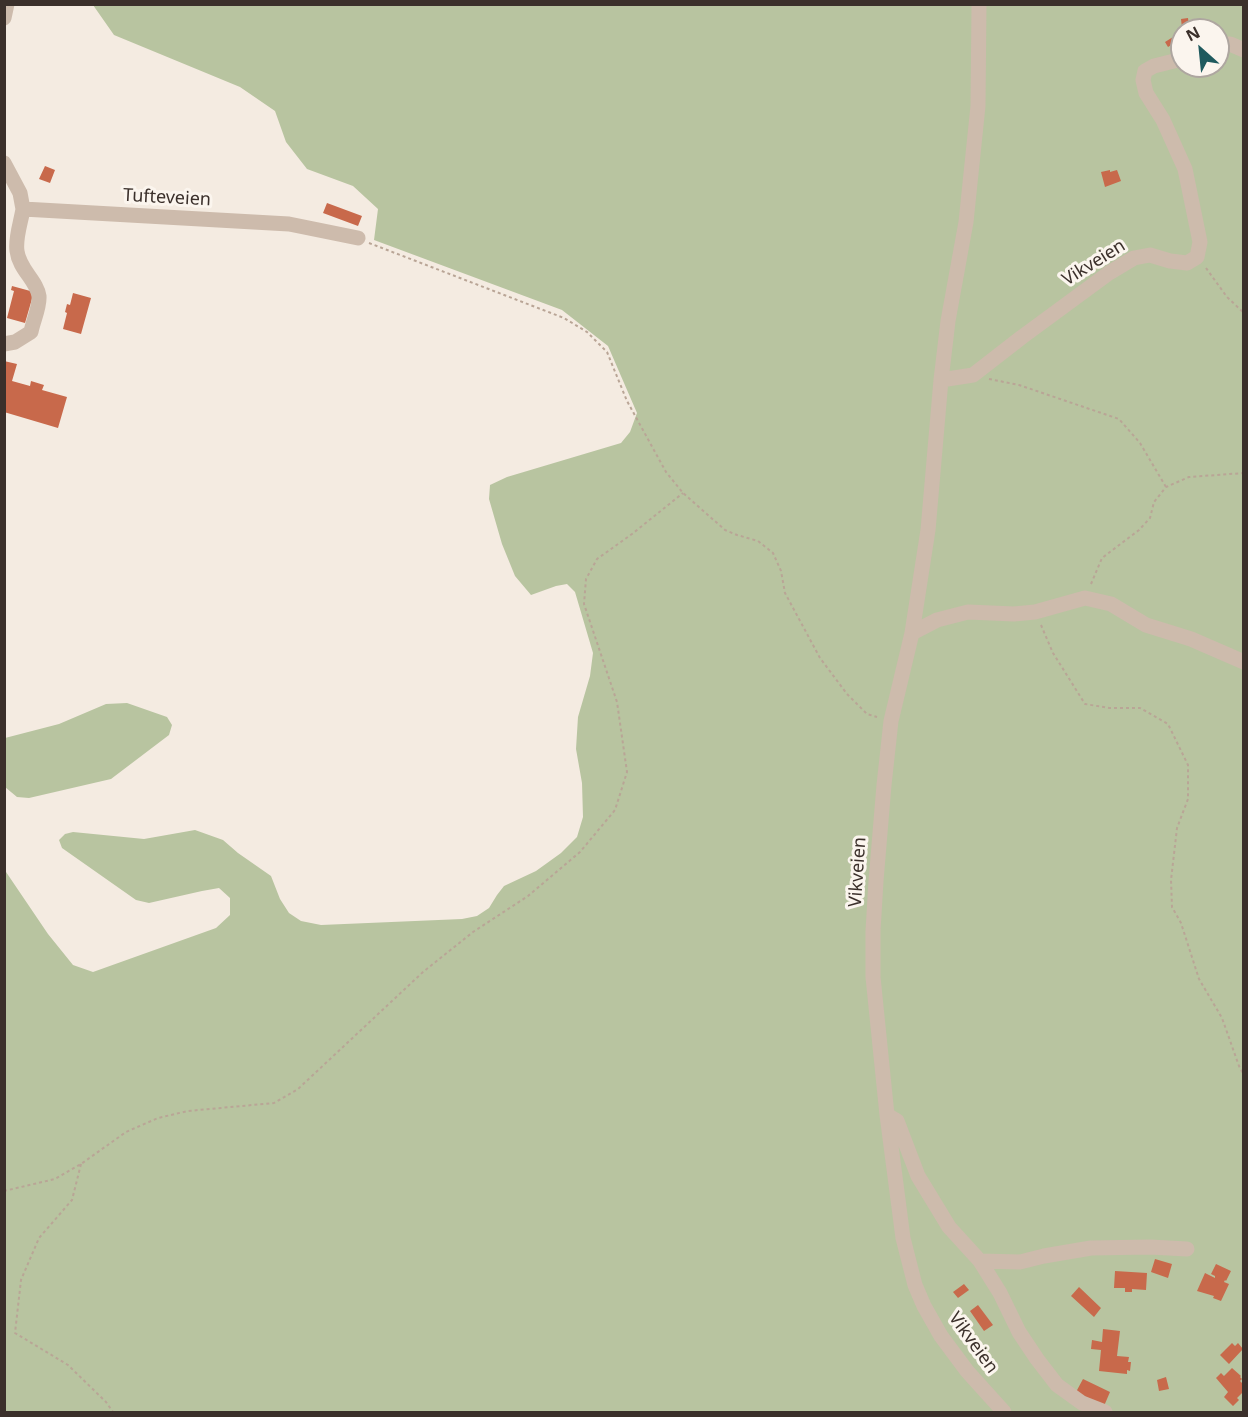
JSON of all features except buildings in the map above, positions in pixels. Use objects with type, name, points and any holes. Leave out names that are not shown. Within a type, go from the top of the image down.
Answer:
[{"type":"street","points":[[4,18],[7,4]]},
{"type":"street","name":"Vikveien","points":[[979,4],[978,106],[966,222],[948,321],[928,530],[912,633],[891,721],[876,881],[873,977],[887,1115],[903,1238],[915,1285],[924,1306],[942,1336],[967,1371],[1004,1413]]},
{"type":"street","points":[[1230,44],[1244,50]]},
{"type":"street","points":[[1170,62],[1145,71],[1143,80],[1146,93],[1163,120],[1185,169],[1200,242],[1197,257]]},
{"type":"street","points":[[4,163],[20,193],[23,209],[16,247],[18,258],[37,288],[39,298],[31,332],[15,342],[4,344]]},
{"type":"street","name":"Tufteveien","points":[[23,209],[289,224],[358,238]]},
{"type":"street","name":"Vikveien","points":[[941,380],[973,375],[1109,273],[1134,258],[1150,255],[1187,263],[1197,257]]},
{"type":"street","points":[[912,633],[938,620],[968,612],[1014,614],[1035,612],[1085,598],[1111,604],[1146,625],[1191,639],[1244,662]]},
{"type":"street","name":"Vikveien","points":[[887,1115],[897,1121],[918,1176],[949,1227],[980,1261],[1000,1293],[1019,1332],[1037,1359],[1057,1385],[1087,1408],[1105,1413]]},
{"type":"street","points":[[980,1261],[1020,1262],[1091,1248],[1187,1249]]},
{"type":"path","points":[[358,238],[564,318],[587,332],[607,352],[627,401],[666,472],[683,494],[725,530],[736,536],[759,541],[773,553],[781,572],[785,593],[820,658],[847,694],[867,714],[891,721]]},
{"type":"path","points":[[1197,257],[1227,297],[1244,313]]},
{"type":"path","points":[[973,375],[1019,385],[1119,419],[1140,443],[1166,487]]},
{"type":"path","points":[[1085,598],[1102,558],[1139,530],[1150,518],[1154,502],[1166,487],[1189,477],[1244,473]]},
{"type":"path","points":[[4,1191],[55,1179],[81,1164],[126,1132],[158,1118],[188,1111],[274,1103],[298,1089],[423,972],[473,932],[528,896],[580,852],[615,810],[627,772],[617,702],[584,604],[586,579],[597,559],[683,494]]},
{"type":"path","points":[[1035,612],[1053,653],[1085,704],[1109,708],[1140,708],[1168,724],[1188,765],[1188,799],[1177,828],[1171,880],[1172,907],[1181,923],[1198,979],[1222,1018],[1244,1075]]},
{"type":"path","points":[[81,1164],[72,1200],[39,1238],[21,1280],[15,1333],[68,1365],[106,1402],[113,1413]]},
{"type":"green space","points":[[93,5],[1243,5],[1243,1412],[5,1412],[4,869],[48,934],[73,965],[93,972],[216,928],[230,915],[230,898],[219,888],[149,903],[136,900],[62,848],[59,840],[65,834],[73,832],[144,839],[195,830],[223,840],[271,876],[280,899],[289,913],[301,921],[321,925],[462,919],[477,916],[489,908],[504,886],[536,871],[561,853],[577,837],[583,817],[582,783],[576,749],[578,717],[590,676],[593,653],[575,592],[567,584],[531,595],[515,576],[502,544],[489,499],[490,485],[507,477],[621,443],[630,432],[637,413],[608,346],[562,310],[374,240],[378,209],[353,186],[307,169],[286,142],[275,111],[240,87],[114,35]]},
{"type":"green space","points":[[127,703],[167,717],[172,725],[169,735],[111,779],[29,798],[17,797],[5,787],[5,738],[59,724],[106,704]]}]
